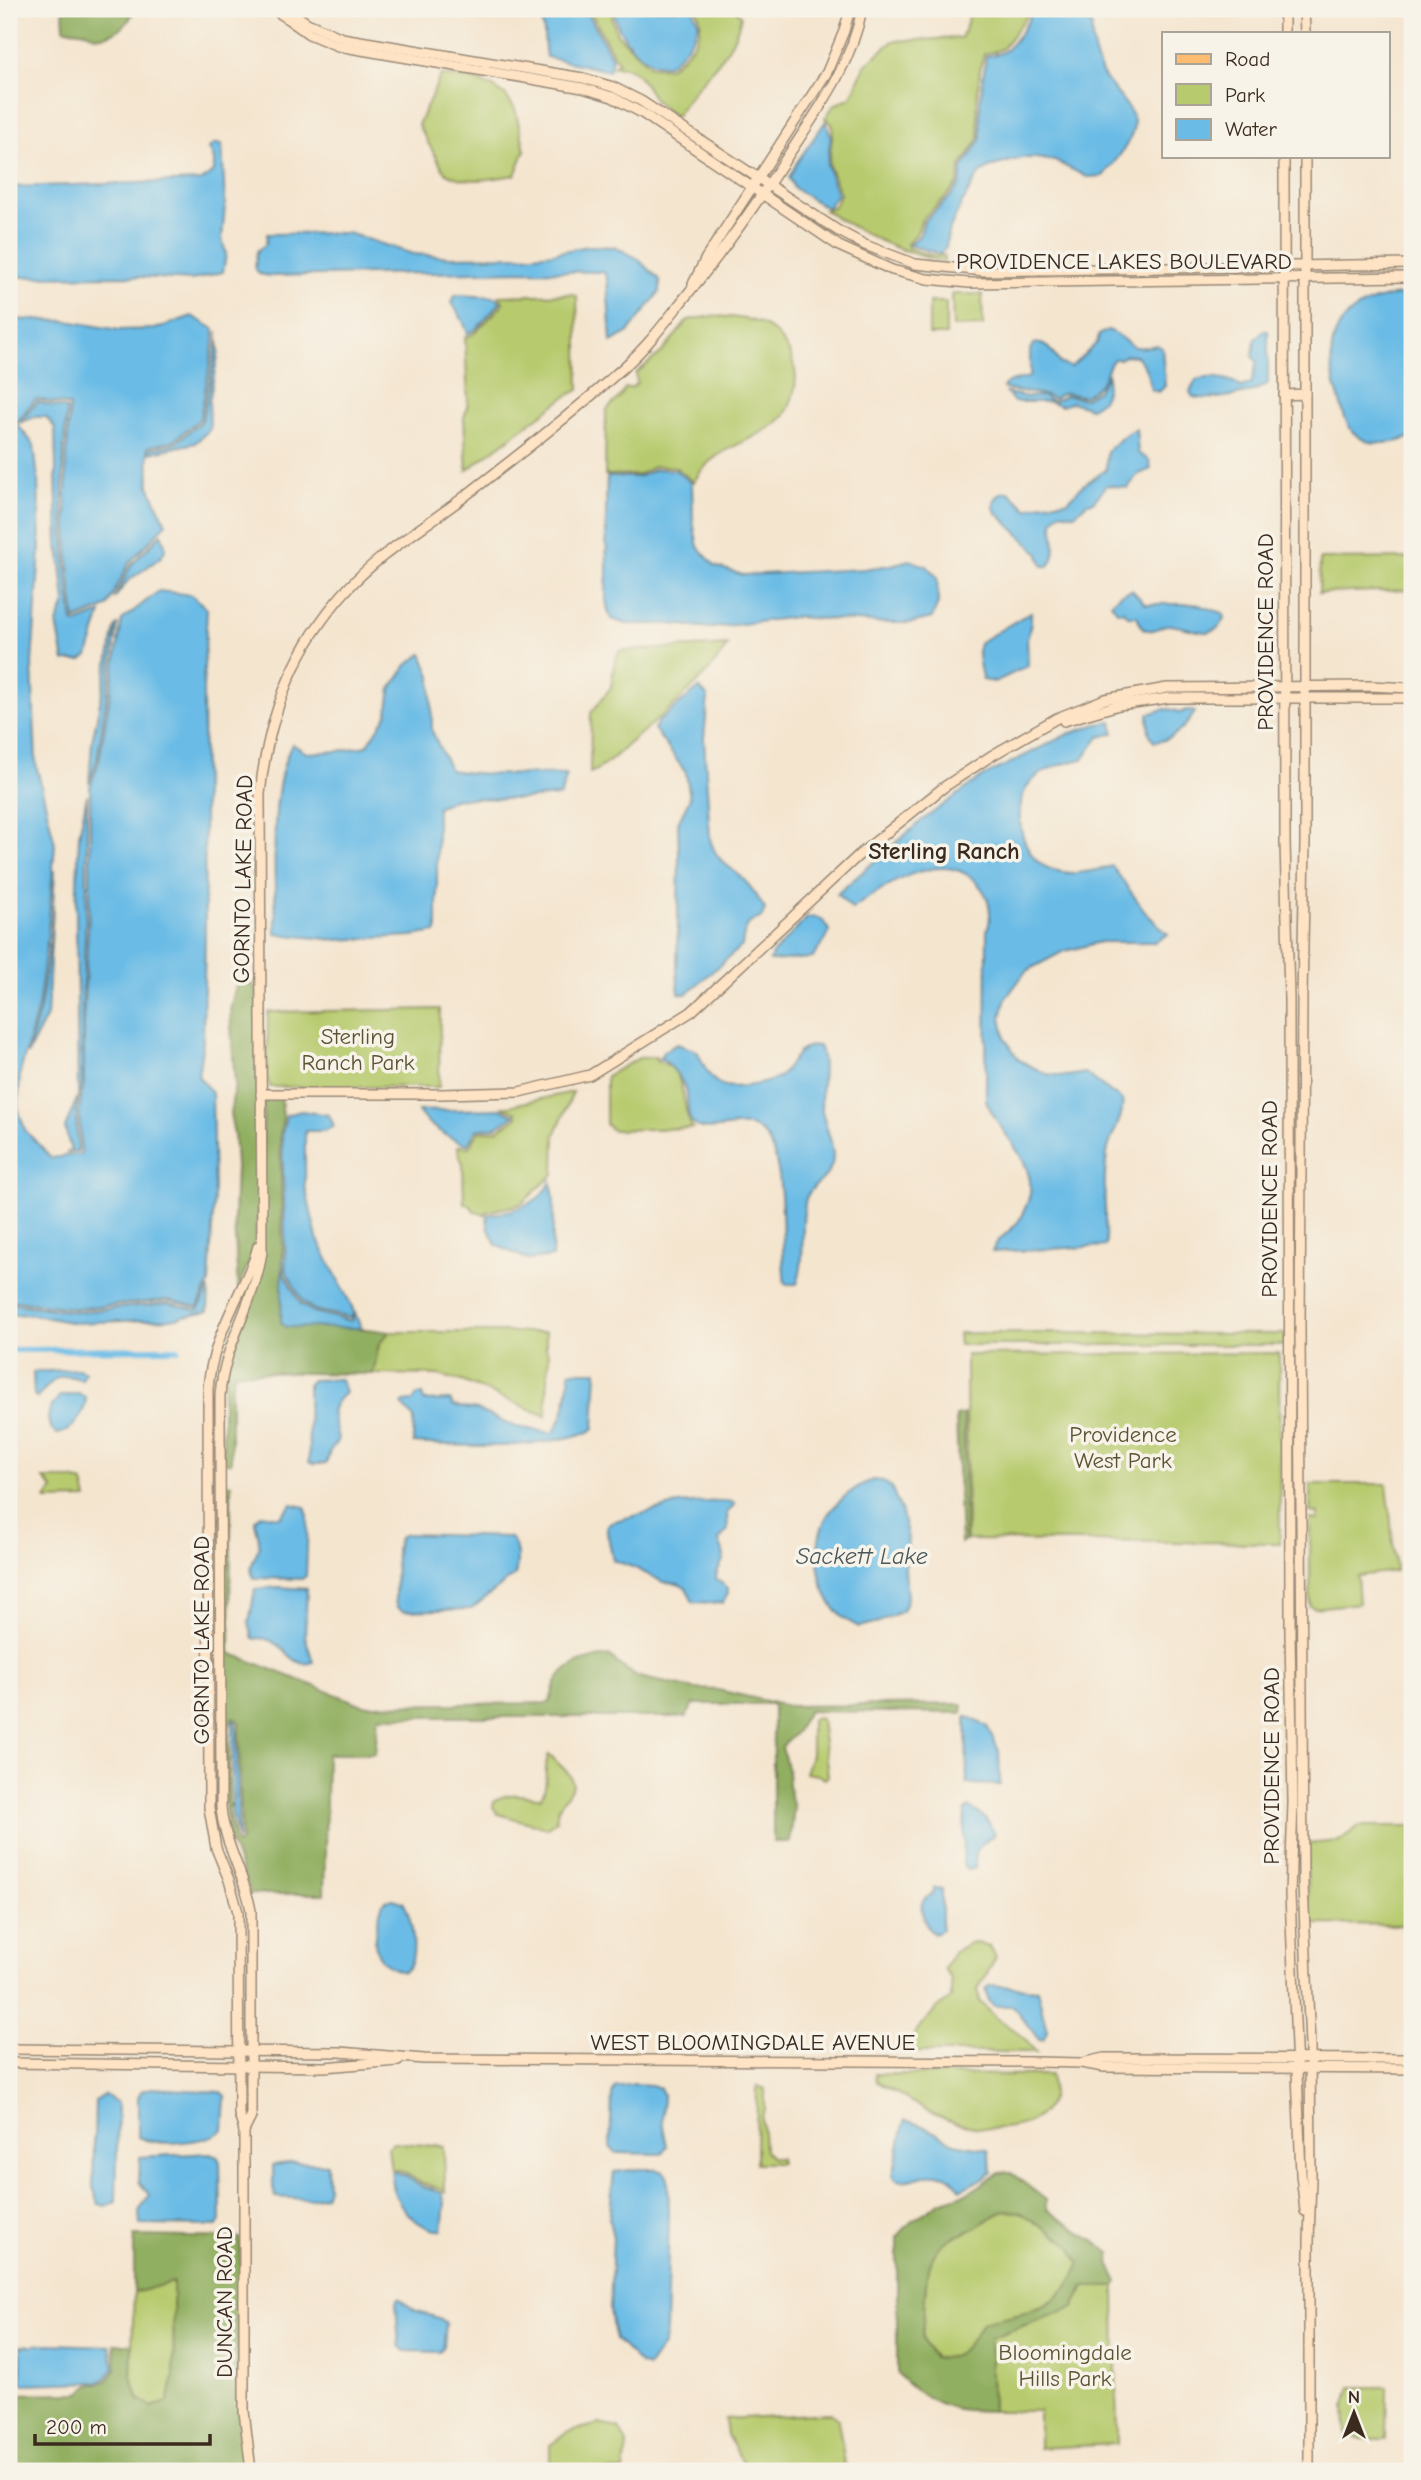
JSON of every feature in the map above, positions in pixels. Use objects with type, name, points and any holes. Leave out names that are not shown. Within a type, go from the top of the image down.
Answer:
[{"type":"street","name":"PROVIDENCE LAKES BOULEVARD","points":[[274,9],[309,34],[338,46],[598,92],[642,113],[847,250],[883,267],[926,279],[969,284],[1412,277]]},
{"type":"street","name":"PROVIDENCE LAKES BOULEVARD","points":[[287,9],[307,23],[342,38],[583,78],[613,87],[641,101],[837,230],[895,258],[937,268],[984,271],[1412,264]]},
{"type":"street","points":[[689,292],[706,258],[827,72],[850,9]]},
{"type":"street","points":[[689,292],[704,276],[768,185],[839,77],[855,39],[862,9]]},
{"type":"street","points":[[1284,9],[1284,32]]},
{"type":"street","points":[[1304,9],[1305,32]]},
{"type":"street","name":"PROVIDENCE ROAD","points":[[1284,158],[1284,842],[1289,999],[1289,1609],[1293,1802],[1290,1894],[1301,2174],[1309,2241]]},
{"type":"street","name":"PROVIDENCE ROAD","points":[[1305,158],[1305,692],[1300,1327],[1303,1866],[1311,2177],[1309,2471]]},
{"type":"street","name":"GORNTO LAKE ROAD","points":[[252,2067],[251,1912],[246,1888],[227,1840],[222,1807],[220,1396],[225,1361],[259,1267],[263,1236],[260,793],[270,737],[286,682],[315,630],[356,580],[547,433],[624,367],[664,326],[689,292]]},
{"type":"street","points":[[1284,395],[1305,394]]},
{"type":"street","points":[[261,1094],[519,1092],[590,1075],[691,1013],[860,854],[944,787],[991,755],[1078,709],[1129,694],[1185,687],[1285,687],[1305,692],[1412,698]]},
{"type":"street","points":[[1023,737],[1081,715],[1144,701],[1185,697],[1285,698],[1305,692],[1412,688]]},
{"type":"street","points":[[1289,999],[1302,999]]},
{"type":"street","name":"GORNTO LAKE ROAD","points":[[238,2051],[238,1912],[216,1848],[209,1808],[208,1389],[217,1346],[256,1254],[261,1216]]},
{"type":"street","points":[[238,1912],[251,1912]]},
{"type":"street","name":"WEST BLOOMINGDALE AVENUE","points":[[9,2049],[340,2052],[424,2059],[1081,2063],[1104,2058],[1309,2064],[1412,2059]]},
{"type":"street","points":[[63,2065],[65,2050]]},
{"type":"street","name":"DUNCAN ROAD","points":[[238,2051],[239,2114],[244,2132],[244,2411],[251,2471]]},
{"type":"street","name":"WEST BLOOMINGDALE AVENUE","points":[[9,2063],[252,2067],[340,2066],[424,2059]]},
{"type":"street","name":"WEST BLOOMINGDALE AVENUE","points":[[1309,2064],[1412,2069]]},
{"type":"street","name":"DUNCAN ROAD","points":[[244,2132],[251,2117],[252,2067]]},
{"type":"green space","points":[[63,9],[133,9],[125,25],[108,35],[95,36],[64,28]]},
{"type":"green space","points":[[576,9],[612,9],[617,34],[650,66],[668,68],[682,57],[698,35],[700,18],[696,9],[735,9],[741,16],[737,31],[722,58],[676,117],[656,102],[633,71],[612,67],[619,62],[591,13]]},
{"type":"green space","points":[[970,9],[1030,9],[1030,12],[1002,49],[984,54],[977,101],[979,138],[960,168],[958,183],[922,219],[917,233],[907,244],[908,248],[922,253],[944,255],[944,262],[881,241],[824,210],[834,207],[840,194],[829,165],[833,128],[825,118],[834,105],[851,97],[865,65],[893,41],[961,38]]},
{"type":"green space","points":[[441,75],[476,80],[505,95],[515,109],[525,150],[515,175],[469,180],[451,176],[444,171],[418,125]]},
{"type":"green space","points":[[952,294],[982,294],[983,326],[953,327]]},
{"type":"green space","points":[[499,296],[577,296],[579,390],[565,397],[467,470],[464,418],[468,403],[465,336],[469,337],[478,330],[503,304]]},
{"type":"green space","points":[[929,302],[946,302],[946,335],[929,335]]},
{"type":"green space","points":[[713,316],[758,323],[767,327],[783,342],[792,359],[796,380],[786,413],[765,431],[711,461],[694,482],[675,467],[655,466],[639,475],[605,475],[606,411],[625,388],[631,388],[637,383],[636,373],[662,352],[688,320]]},
{"type":"green space","points":[[1412,558],[1412,590],[1319,593],[1320,559]]},
{"type":"green space","points":[[728,645],[708,672],[684,696],[613,758],[590,773],[591,713],[611,687],[619,651]]},
{"type":"green space","points":[[251,982],[258,992],[258,1216],[253,1253],[238,1288],[234,1220],[236,1167],[230,1114],[235,1084],[230,1010],[236,985]]},
{"type":"green space","name":"Sterling Ranch Park","points":[[440,1009],[439,1087],[270,1087],[267,1077],[268,1012]]},
{"type":"green space","points":[[656,1057],[657,1062],[675,1071],[693,1128],[613,1130],[606,1125],[606,1076],[639,1058]]},
{"type":"green space","points":[[573,1092],[555,1135],[554,1174],[521,1204],[486,1212],[485,1215],[464,1203],[463,1163],[458,1146],[469,1147],[478,1132],[497,1130],[517,1117],[516,1112],[503,1107]]},
{"type":"green space","points":[[264,1097],[281,1097],[283,1117],[280,1134],[283,1258],[281,1323],[389,1332],[379,1344],[373,1374],[235,1372],[231,1390],[231,1463],[223,1463],[223,1396],[226,1368],[258,1283]]},
{"type":"green space","points":[[389,1332],[546,1332],[549,1355],[546,1416],[462,1381],[438,1375],[373,1374],[379,1344]]},
{"type":"green space","points":[[958,1333],[1285,1334],[1285,1345],[959,1345]]},
{"type":"green space","name":"Providence West Park","points":[[1279,1353],[1280,1543],[967,1540],[966,1355]]},
{"type":"green space","points":[[964,1414],[965,1540],[961,1543],[956,1416]]},
{"type":"green space","points":[[44,1479],[73,1479],[83,1483],[87,1499],[46,1500],[53,1489]]},
{"type":"green space","points":[[223,1484],[231,1484],[230,1653],[363,1705],[549,1703],[554,1687],[564,1672],[585,1660],[611,1656],[619,1665],[639,1677],[694,1689],[718,1690],[788,1706],[963,1704],[962,1713],[808,1711],[797,1731],[782,1747],[790,1797],[794,1806],[790,1842],[773,1842],[771,1704],[694,1704],[686,1717],[378,1717],[375,1754],[327,1754],[324,1894],[251,1894],[229,1839],[225,1807]],"holes":[[[233,1717],[239,1722],[241,1841],[238,1844],[235,1842],[229,1812],[229,1726]]]},
{"type":"green space","points":[[1310,1484],[1387,1484],[1396,1571],[1357,1576],[1359,1603],[1314,1608],[1310,1606],[1310,1519],[1318,1520],[1318,1513],[1310,1512]]},
{"type":"green space","points":[[813,1718],[821,1719],[828,1776],[825,1779],[805,1773],[811,1755]]},
{"type":"green space","points":[[549,1754],[570,1775],[573,1785],[558,1809],[556,1821],[547,1828],[498,1814],[493,1807],[494,1801],[500,1798],[511,1795],[541,1797]]},
{"type":"green space","points":[[1359,1826],[1412,1826],[1412,1925],[1308,1924],[1307,1844],[1339,1841]]},
{"type":"green space","points":[[972,1942],[990,1946],[996,1957],[978,1990],[980,2002],[1001,2022],[1018,2032],[1036,2052],[904,2052],[924,2022],[951,1998],[951,1979],[944,1969],[954,1952]]},
{"type":"green space","points":[[875,2074],[1051,2075],[1052,2095],[1045,2109],[1034,2120],[1018,2126],[982,2128],[964,2125],[929,2112],[876,2081]]},
{"type":"green space","points":[[757,2086],[765,2089],[765,2110],[762,2117],[764,2151],[772,2158],[780,2158],[780,2163],[756,2163]]},
{"type":"green space","points":[[393,2142],[444,2147],[445,2192],[391,2169],[388,2148]]},
{"type":"green space","points":[[1010,2172],[1046,2200],[1046,2209],[1111,2253],[1109,2264],[1118,2282],[1115,2286],[1085,2286],[1074,2307],[990,2338],[992,2411],[958,2409],[924,2395],[897,2372],[897,2237],[912,2221],[940,2202],[970,2192],[999,2173]],"holes":[[[1020,2212],[1070,2245],[1080,2263],[1072,2279],[1063,2292],[1041,2307],[982,2322],[969,2343],[957,2354],[934,2357],[923,2340],[922,2331],[926,2280],[936,2252],[951,2238],[972,2230],[1000,2213]]]},
{"type":"green space","points":[[1005,2211],[1020,2212],[1070,2245],[1080,2263],[1063,2291],[1052,2300],[1041,2307],[982,2322],[969,2343],[957,2354],[934,2357],[922,2335],[926,2280],[931,2261],[942,2244]]},
{"type":"green space","points":[[134,2236],[240,2238],[247,2471],[21,2471],[9,2459],[9,2394],[80,2393],[90,2385],[107,2381],[116,2370],[114,2344],[132,2344],[131,2377],[139,2399],[152,2407],[168,2402],[174,2376],[173,2282],[134,2293]]},
{"type":"green space","points":[[173,2281],[174,2376],[168,2402],[152,2407],[139,2399],[131,2377],[134,2293]]},
{"type":"green space","name":"Bloomingdale Hills Park","points":[[1085,2286],[1115,2286],[1117,2444],[1039,2448],[1039,2411],[992,2411],[990,2338],[1074,2307]]},
{"type":"green space","points":[[1351,2387],[1387,2387],[1386,2439],[1358,2439],[1346,2433],[1345,2407]]},
{"type":"green space","points":[[830,2413],[838,2419],[846,2471],[748,2471],[727,2435],[725,2419]]},
{"type":"green space","points":[[599,2424],[619,2428],[627,2444],[624,2471],[553,2471],[550,2468],[550,2445],[569,2432]]},
{"type":"water","points":[[533,9],[564,9],[589,15],[612,58],[609,71],[546,57],[543,27]]},
{"type":"water","points":[[614,9],[693,9],[699,24],[690,42],[677,57],[667,65],[657,64],[638,52],[626,39],[617,24]]},
{"type":"water","points":[[1033,9],[1092,9],[1092,42],[1096,58],[1105,79],[1133,118],[1133,131],[1127,144],[1103,176],[1087,177],[1055,161],[1036,158],[1022,158],[993,166],[979,174],[961,205],[948,233],[946,247],[940,254],[909,245],[920,235],[924,221],[960,184],[962,169],[981,139],[980,101],[986,56],[1007,49],[1021,32]]},
{"type":"water","points":[[826,121],[831,136],[827,165],[837,194],[828,207],[794,188],[789,178]]},
{"type":"water","points":[[214,144],[222,144],[225,205],[222,239],[226,254],[223,272],[192,280],[124,276],[9,277],[9,187],[202,181],[214,171],[214,159],[209,148]]},
{"type":"water","points":[[348,233],[413,254],[451,257],[523,256],[588,246],[615,247],[637,258],[660,280],[660,291],[628,333],[611,342],[607,279],[604,272],[271,276],[259,274],[255,268],[257,251],[266,244],[267,234]]},
{"type":"water","points":[[455,295],[496,297],[501,302],[468,334],[452,303]]},
{"type":"water","points":[[1398,295],[1412,296],[1412,437],[1375,443],[1355,434],[1346,421],[1333,375],[1333,341],[1339,327],[1361,306]]},
{"type":"water","points":[[192,316],[214,329],[214,343],[200,419],[173,441],[148,447],[149,486],[166,524],[129,563],[107,607],[75,620],[66,513],[70,406],[36,399],[16,423],[34,445],[38,480],[40,550],[32,663],[36,764],[55,844],[47,942],[38,1008],[20,1073],[18,1108],[25,1130],[51,1158],[81,1154],[79,1112],[84,1084],[90,787],[99,761],[122,620],[159,591],[192,595],[207,609],[203,689],[203,1041],[198,1076],[212,1093],[214,1195],[209,1283],[198,1307],[168,1300],[77,1309],[9,1300],[9,319],[67,321],[119,330],[155,329]]},
{"type":"water","points":[[1108,330],[1134,346],[1157,345],[1162,348],[1165,386],[1159,392],[1151,390],[1145,368],[1136,356],[1126,355],[1114,359],[1101,383],[1084,396],[1064,393],[1054,399],[1042,394],[1003,388],[1008,382],[1030,376],[1030,350],[1033,344],[1047,346],[1061,364],[1071,367],[1097,343],[1099,335]]},
{"type":"water","points":[[217,331],[219,351],[209,402],[210,429],[195,443],[150,453],[150,449],[174,444],[202,421],[217,344]]},
{"type":"water","points":[[1263,331],[1268,331],[1268,383],[1253,391],[1232,396],[1193,397],[1190,392],[1196,380],[1226,379],[1241,387],[1251,384],[1257,362],[1253,357],[1255,339]]},
{"type":"water","points":[[1108,374],[1103,398],[1090,408],[1072,402],[1062,406],[1050,402],[1014,402],[1007,393],[1027,397],[1043,396],[1053,402],[1067,395],[1084,399],[1098,390]]},
{"type":"water","points":[[37,402],[67,409],[63,516],[73,622],[101,613],[88,656],[81,661],[64,661],[57,623],[65,604],[58,547],[55,428],[46,417],[35,417],[19,423]]},
{"type":"water","points":[[1136,429],[1138,453],[1149,460],[1151,469],[1137,475],[1128,488],[1107,485],[1093,502],[1087,503],[1075,514],[1058,514],[1053,522],[1054,556],[1049,566],[1043,566],[1038,553],[996,512],[994,504],[997,497],[1000,493],[1009,492],[1027,509],[1045,503],[1068,501],[1083,485],[1106,470],[1107,451],[1127,433]]},
{"type":"water","points":[[656,469],[675,470],[692,483],[693,521],[698,547],[715,566],[743,575],[864,569],[909,560],[927,566],[937,577],[938,603],[932,618],[911,623],[885,623],[795,617],[711,628],[627,624],[611,619],[606,598],[607,477],[639,477]]},
{"type":"water","points":[[161,534],[166,548],[161,557],[128,581],[114,599],[131,565]]},
{"type":"water","points":[[1132,590],[1145,604],[1196,604],[1223,613],[1225,618],[1213,631],[1199,631],[1174,625],[1148,630],[1142,626],[1137,616],[1128,616],[1124,611],[1118,612],[1111,603],[1120,594]]},
{"type":"water","points":[[1031,612],[1027,639],[1028,666],[995,682],[983,680],[978,656],[979,643]]},
{"type":"water","points":[[118,624],[97,760],[89,783],[92,742]]},
{"type":"water","points":[[422,654],[431,676],[432,731],[450,770],[494,774],[567,775],[560,796],[521,799],[456,798],[437,807],[437,932],[337,940],[276,934],[276,811],[284,764],[292,744],[307,753],[367,746],[387,715],[391,689],[407,665]]},
{"type":"water","points":[[699,688],[708,697],[704,738],[710,839],[716,854],[748,884],[765,909],[761,918],[746,928],[742,946],[686,994],[679,993],[677,973],[678,822],[690,798],[686,773],[654,729],[658,722]]},
{"type":"water","points":[[1165,709],[1180,713],[1186,710],[1195,712],[1178,732],[1167,739],[1154,742],[1149,733],[1148,714]]},
{"type":"water","points":[[1112,722],[1114,733],[1099,737],[1083,759],[1045,771],[1026,788],[1020,813],[1024,840],[1038,862],[1056,871],[1080,873],[1112,866],[1147,914],[1168,934],[1155,942],[1100,942],[1062,952],[1026,971],[1006,998],[1001,1017],[1005,1038],[1019,1060],[1046,1074],[1067,1076],[1085,1073],[1122,1100],[1121,1113],[1107,1153],[1106,1243],[1105,1246],[992,1252],[999,1240],[1019,1220],[1030,1191],[1025,1164],[986,1100],[987,931],[990,921],[987,899],[982,889],[968,875],[952,869],[935,868],[899,880],[852,909],[837,894],[921,821],[982,777],[1066,735],[1097,724]]},
{"type":"water","points":[[87,795],[82,1083],[76,1112],[78,1151],[66,1153],[71,1151],[65,1128],[78,1096],[76,910],[79,835]]},
{"type":"water","points":[[55,870],[47,1016],[27,1055],[40,1009],[50,942]]},
{"type":"water","points":[[816,917],[823,921],[829,930],[813,958],[770,961],[772,954],[807,918]]},
{"type":"water","points":[[677,1044],[697,1051],[712,1077],[731,1087],[776,1079],[800,1051],[819,1046],[823,1062],[822,1111],[833,1155],[827,1174],[806,1198],[797,1284],[785,1284],[779,1174],[774,1153],[765,1137],[753,1127],[707,1129],[692,1122],[682,1081],[668,1063],[659,1059],[664,1051]]},
{"type":"water","points":[[501,1109],[515,1115],[496,1127],[476,1130],[468,1144],[440,1132],[418,1111]]},
{"type":"water","points":[[301,1111],[329,1115],[334,1126],[324,1131],[305,1131],[305,1186],[317,1238],[353,1309],[352,1318],[314,1310],[303,1302],[286,1271],[282,1134],[286,1115]]},
{"type":"water","points":[[551,1181],[554,1198],[552,1257],[529,1260],[496,1245],[488,1227],[487,1215],[533,1202],[547,1189]]},
{"type":"water","points":[[283,1258],[284,1273],[301,1304],[313,1312],[352,1321],[355,1313],[361,1328],[287,1327],[281,1323]]},
{"type":"water","points":[[209,1288],[208,1311],[171,1319],[74,1323],[29,1314],[9,1315],[9,1303],[77,1312],[168,1303],[198,1310]]},
{"type":"water","points":[[80,1369],[85,1372],[82,1380],[61,1377],[52,1382],[37,1398],[34,1396],[33,1372]]},
{"type":"water","points":[[597,1371],[594,1428],[589,1432],[524,1444],[480,1446],[413,1443],[414,1418],[402,1405],[404,1402],[413,1401],[417,1395],[422,1395],[424,1401],[450,1400],[454,1406],[477,1410],[516,1427],[553,1433],[564,1411],[570,1372]]},
{"type":"water","points":[[341,1379],[345,1393],[335,1405],[332,1415],[338,1440],[330,1451],[326,1464],[312,1464],[309,1462],[308,1384],[312,1380]]},
{"type":"water","points":[[78,1394],[86,1397],[81,1415],[68,1430],[57,1434],[48,1420],[52,1405],[60,1396]]},
{"type":"water","name":"Sackett Lake","points":[[873,1480],[883,1481],[891,1487],[901,1510],[908,1538],[905,1569],[907,1599],[902,1611],[879,1622],[859,1627],[841,1616],[827,1595],[819,1571],[818,1546],[824,1522],[832,1509],[852,1491]]},
{"type":"water","points":[[721,1501],[735,1504],[727,1513],[728,1530],[719,1540],[724,1557],[716,1579],[728,1588],[723,1603],[693,1602],[686,1588],[663,1582],[613,1560],[607,1532],[607,1525],[611,1522],[679,1504]]},
{"type":"water","points":[[292,1504],[305,1507],[308,1516],[306,1576],[302,1579],[254,1578],[251,1570],[259,1541],[255,1520],[261,1514],[280,1517]]},
{"type":"water","points":[[405,1534],[509,1537],[516,1549],[515,1575],[471,1609],[403,1611],[397,1607],[395,1601],[396,1549],[399,1538]]},
{"type":"water","points":[[255,1589],[307,1589],[305,1636],[313,1662],[298,1662],[272,1641],[253,1639],[249,1623]]},
{"type":"water","points":[[966,1716],[987,1726],[999,1751],[1000,1785],[967,1784]]},
{"type":"water","points":[[233,1720],[236,1722],[237,1735],[238,1841],[232,1812]]},
{"type":"water","points":[[970,1807],[987,1819],[994,1833],[978,1847],[975,1867],[968,1870],[963,1865],[965,1810]]},
{"type":"water","points":[[934,1888],[942,1889],[942,1930],[934,1934],[926,1924],[922,1905]]},
{"type":"water","points":[[393,1899],[403,1902],[412,1928],[412,1959],[403,1972],[382,1961],[375,1943],[377,1922],[384,1901]]},
{"type":"water","points":[[990,1985],[1037,1989],[1047,2031],[1044,2039],[1039,2040],[1013,2006],[995,2006],[989,2002],[986,1990]]},
{"type":"water","points":[[635,2084],[660,2088],[667,2146],[662,2154],[616,2153],[610,2147],[612,2095],[615,2087]]},
{"type":"water","points":[[150,2088],[221,2092],[225,2096],[223,2130],[205,2138],[182,2142],[158,2142],[138,2137],[138,2098],[141,2091]]},
{"type":"water","points":[[105,2095],[118,2103],[116,2202],[106,2206],[99,2204],[93,2187],[95,2101]]},
{"type":"water","points":[[905,2120],[923,2126],[954,2143],[988,2149],[992,2172],[961,2189],[943,2174],[897,2180],[893,2175]]},
{"type":"water","points":[[210,2153],[217,2156],[220,2162],[221,2220],[218,2226],[140,2225],[139,2211],[149,2195],[139,2182],[140,2157]]},
{"type":"water","points":[[296,2162],[327,2164],[328,2187],[325,2196],[308,2199],[275,2197],[273,2165]]},
{"type":"water","points":[[640,2169],[665,2172],[668,2178],[666,2332],[663,2345],[648,2367],[640,2364],[616,2339],[610,2309],[613,2237],[609,2220],[614,2172]]},
{"type":"water","points":[[393,2171],[423,2187],[442,2193],[445,2203],[442,2230],[423,2225],[405,2211],[394,2191]]},
{"type":"water","points":[[399,2298],[414,2310],[446,2323],[444,2346],[439,2352],[405,2351],[399,2346],[396,2302]]},
{"type":"water","points":[[21,2346],[110,2346],[114,2369],[105,2379],[96,2382],[22,2384]]},
{"type":"waterway","points":[[9,1350],[178,1349]]},
{"type":"district","name":"Sterling Ranch","points":[[944,851]]}]
